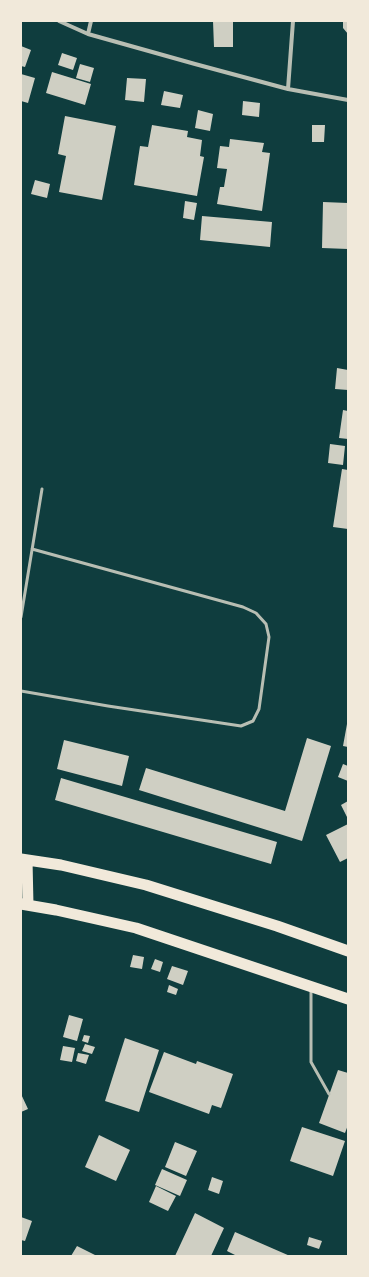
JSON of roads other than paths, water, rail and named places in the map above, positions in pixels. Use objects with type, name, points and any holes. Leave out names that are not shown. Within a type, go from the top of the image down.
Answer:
[{"type":"highway","points":[[348,951],[277,926],[146,885],[61,865],[24,860],[24,904],[136,928],[348,1000]]},
{"type":"street","points":[[59,21],[88,34],[288,89],[348,100]]},
{"type":"street","points":[[88,34],[91,21]]},
{"type":"street","points":[[288,89],[293,21]]},
{"type":"lane","points":[[21,617],[42,489]]},
{"type":"lane","points":[[21,691],[241,726],[253,721],[259,710],[269,637],[266,624],[256,613],[243,607],[32,549]]},
{"type":"lane","points":[[311,987],[311,1062],[329,1094]]}]
